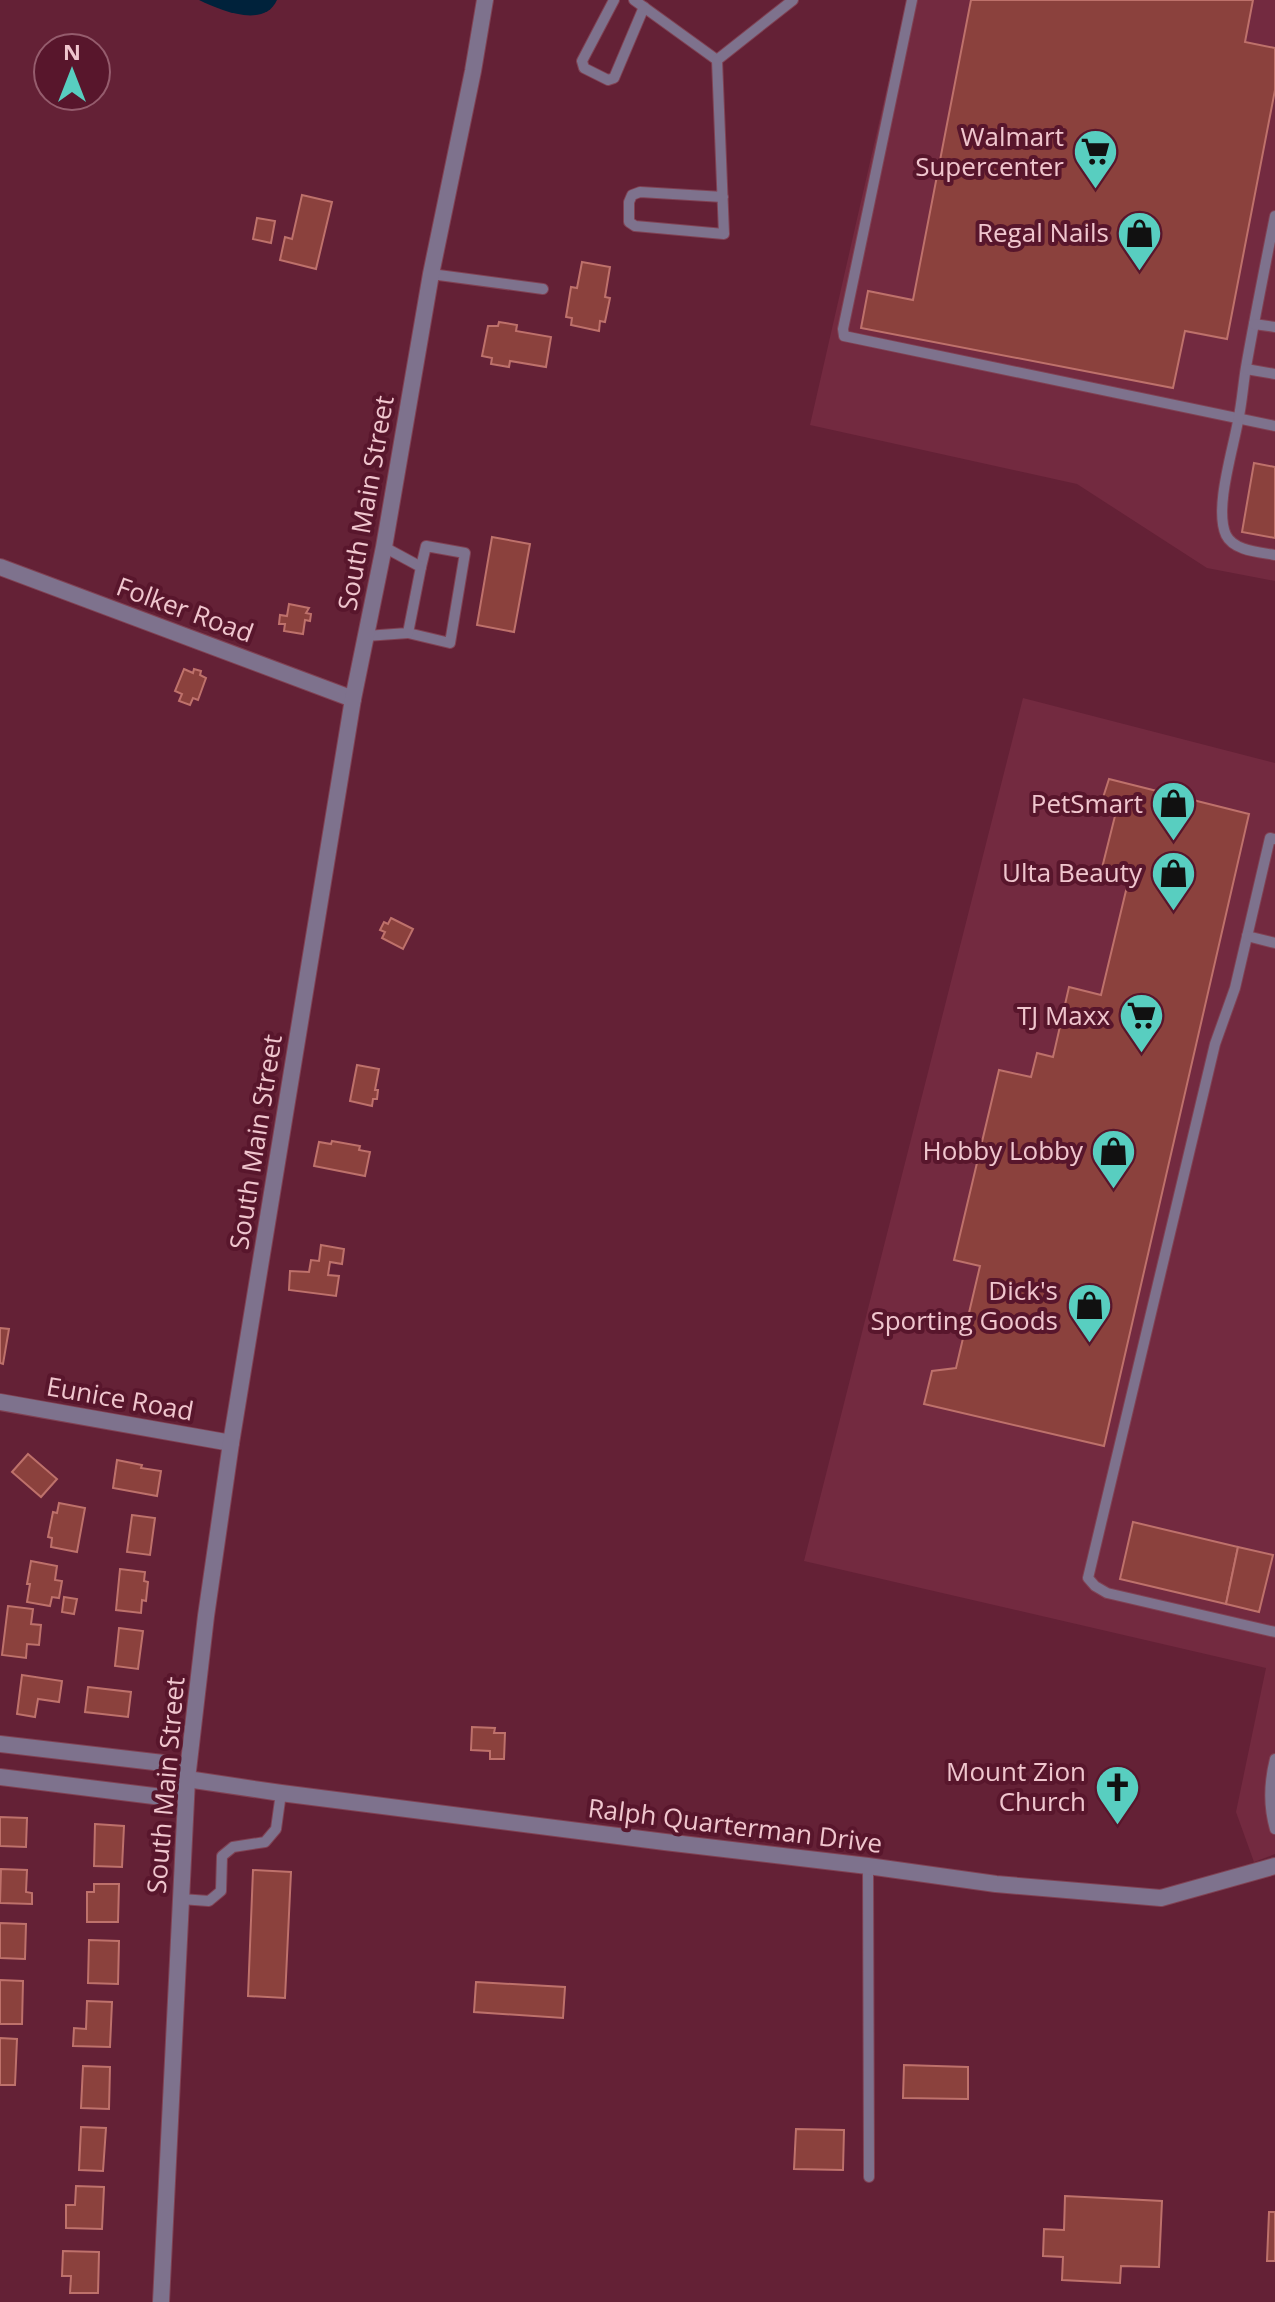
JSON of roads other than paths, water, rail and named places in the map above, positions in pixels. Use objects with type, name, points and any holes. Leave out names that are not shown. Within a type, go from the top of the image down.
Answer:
[{"type":"street","name":"South Main Street","points":[[161,2302],[187,1779],[206,1616],[231,1443],[353,699],[485,0]]},
{"type":"street","name":"Folker Road","points":[[0,567],[353,699]]},
{"type":"street","name":"Eunice Road","points":[[0,1402],[231,1443]]},
{"type":"street","name":"Ralph Quarterman Drive","points":[[0,1744],[163,1763],[187,1779],[281,1793],[996,1884],[1161,1898],[1275,1866]]},
{"type":"street","points":[[0,1777],[162,1797],[187,1779]]},
{"type":"lane","points":[[614,0],[582,61],[584,68],[608,80],[614,78],[644,7]]},
{"type":"lane","points":[[634,0],[717,60]]},
{"type":"lane","points":[[717,60],[793,0]]},
{"type":"lane","points":[[912,0],[844,336],[1275,426]]},
{"type":"lane","points":[[717,60],[723,197],[724,234],[635,226],[629,222],[629,202],[632,195],[640,192],[723,197]]},
{"type":"lane","points":[[1275,216],[1269,275],[1254,324],[1221,520],[1232,544],[1275,555]]},
{"type":"lane","points":[[431,274],[543,289]]},
{"type":"lane","points":[[1254,324],[1275,327]]},
{"type":"lane","points":[[1246,369],[1275,374]]},
{"type":"lane","points":[[366,636],[408,633],[450,643],[450,605],[465,553],[426,546],[421,567],[420,599],[408,633]]},
{"type":"lane","points":[[384,547],[421,567]]},
{"type":"lane","points":[[1275,839],[1270,838],[1235,986],[1215,1044],[1088,1578],[1107,1593],[1275,1632]]},
{"type":"lane","points":[[1247,936],[1275,943]]},
{"type":"lane","points":[[1275,1759],[1270,1778],[1270,1810],[1275,1829]]},
{"type":"lane","points":[[181,1899],[209,1901],[221,1891],[222,1856],[233,1847],[265,1842],[276,1829],[281,1793]]},
{"type":"lane","points":[[868,1866],[869,2177]]},
{"type":"water","points":[[199,0],[277,0],[271,9],[262,14],[241,15]]},
{"type":"place","name":"Walmart Supercenter","points":[[1095,191]]},
{"type":"place","name":"Regal Nails","points":[[1140,272]]},
{"type":"place","name":"PetSmart","points":[[1174,843]]},
{"type":"place","name":"Ulta Beauty","points":[[1173,912]]},
{"type":"place","name":"TJ Maxx","points":[[1141,1055]]},
{"type":"place","name":"Hobby Lobby","points":[[1114,1190]]},
{"type":"place","name":"Dick's Sporting Goods","points":[[1089,1345]]},
{"type":"place","name":"Mount Zion Church","points":[[1117,1826]]}]
